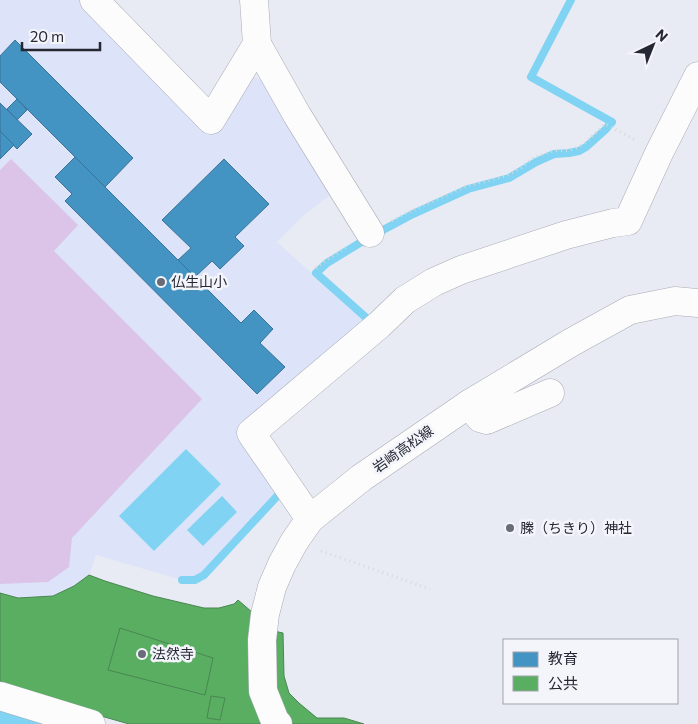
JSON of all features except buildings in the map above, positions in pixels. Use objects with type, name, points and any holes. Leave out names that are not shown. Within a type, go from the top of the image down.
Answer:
[{"type":"street","points":[[94,0],[212,120],[257,44]]},
{"type":"street","points":[[254,0],[257,44],[297,115],[370,232]]},
{"type":"street","points":[[310,519],[251,433],[379,325],[405,300],[434,282],[461,270],[566,235],[628,221],[659,153],[698,76]]},
{"type":"street","name":"岩崎高松線","points":[[278,724],[263,691],[262,640],[265,614],[272,587],[282,564],[310,519],[361,478],[469,404],[572,342],[630,310],[675,301],[698,303]]},
{"type":"street","points":[[469,404],[480,418],[488,420],[550,393]]},
{"type":"street","points":[[0,696],[91,724]]},
{"type":"path","points":[[316,268],[370,232],[404,214],[467,186],[506,176],[534,157],[554,151],[569,150],[585,144],[605,124],[659,153]]},
{"type":"path","points":[[294,542],[430,590]]},
{"type":"shaded area","name":"仏生山小","points":[[0,0],[84,0],[200,118],[251,76],[269,83],[334,192],[302,217],[277,242],[366,322],[237,429],[279,492],[202,573],[195,578],[182,580],[96,555],[89,575],[74,586],[53,596],[18,598],[0,593]]},
{"type":"shaded area","points":[[11,159],[78,225],[54,251],[202,399],[72,538],[69,567],[48,582],[0,584],[0,170]]},
{"type":"water","points":[[186,449],[221,484],[154,551],[119,516]]},
{"type":"water","points":[[222,496],[237,512],[203,546],[187,530]]},
{"type":"water","points":[[0,706],[64,724],[0,724]]},
{"type":"waterway","points":[[368,324],[371,322],[316,273],[327,263],[413,214],[468,189],[509,178],[554,154],[579,151],[586,147],[612,122],[531,77],[571,0]]},
{"type":"waterway","points":[[182,580],[195,580],[204,575],[281,492],[278,488]]},
{"type":"place","name":"仏生山小","points":[[161,282]]},
{"type":"place","name":"榺（ちきり）神社","points":[[510,528]]},
{"type":"place","name":"法然寺","points":[[142,654]]}]
